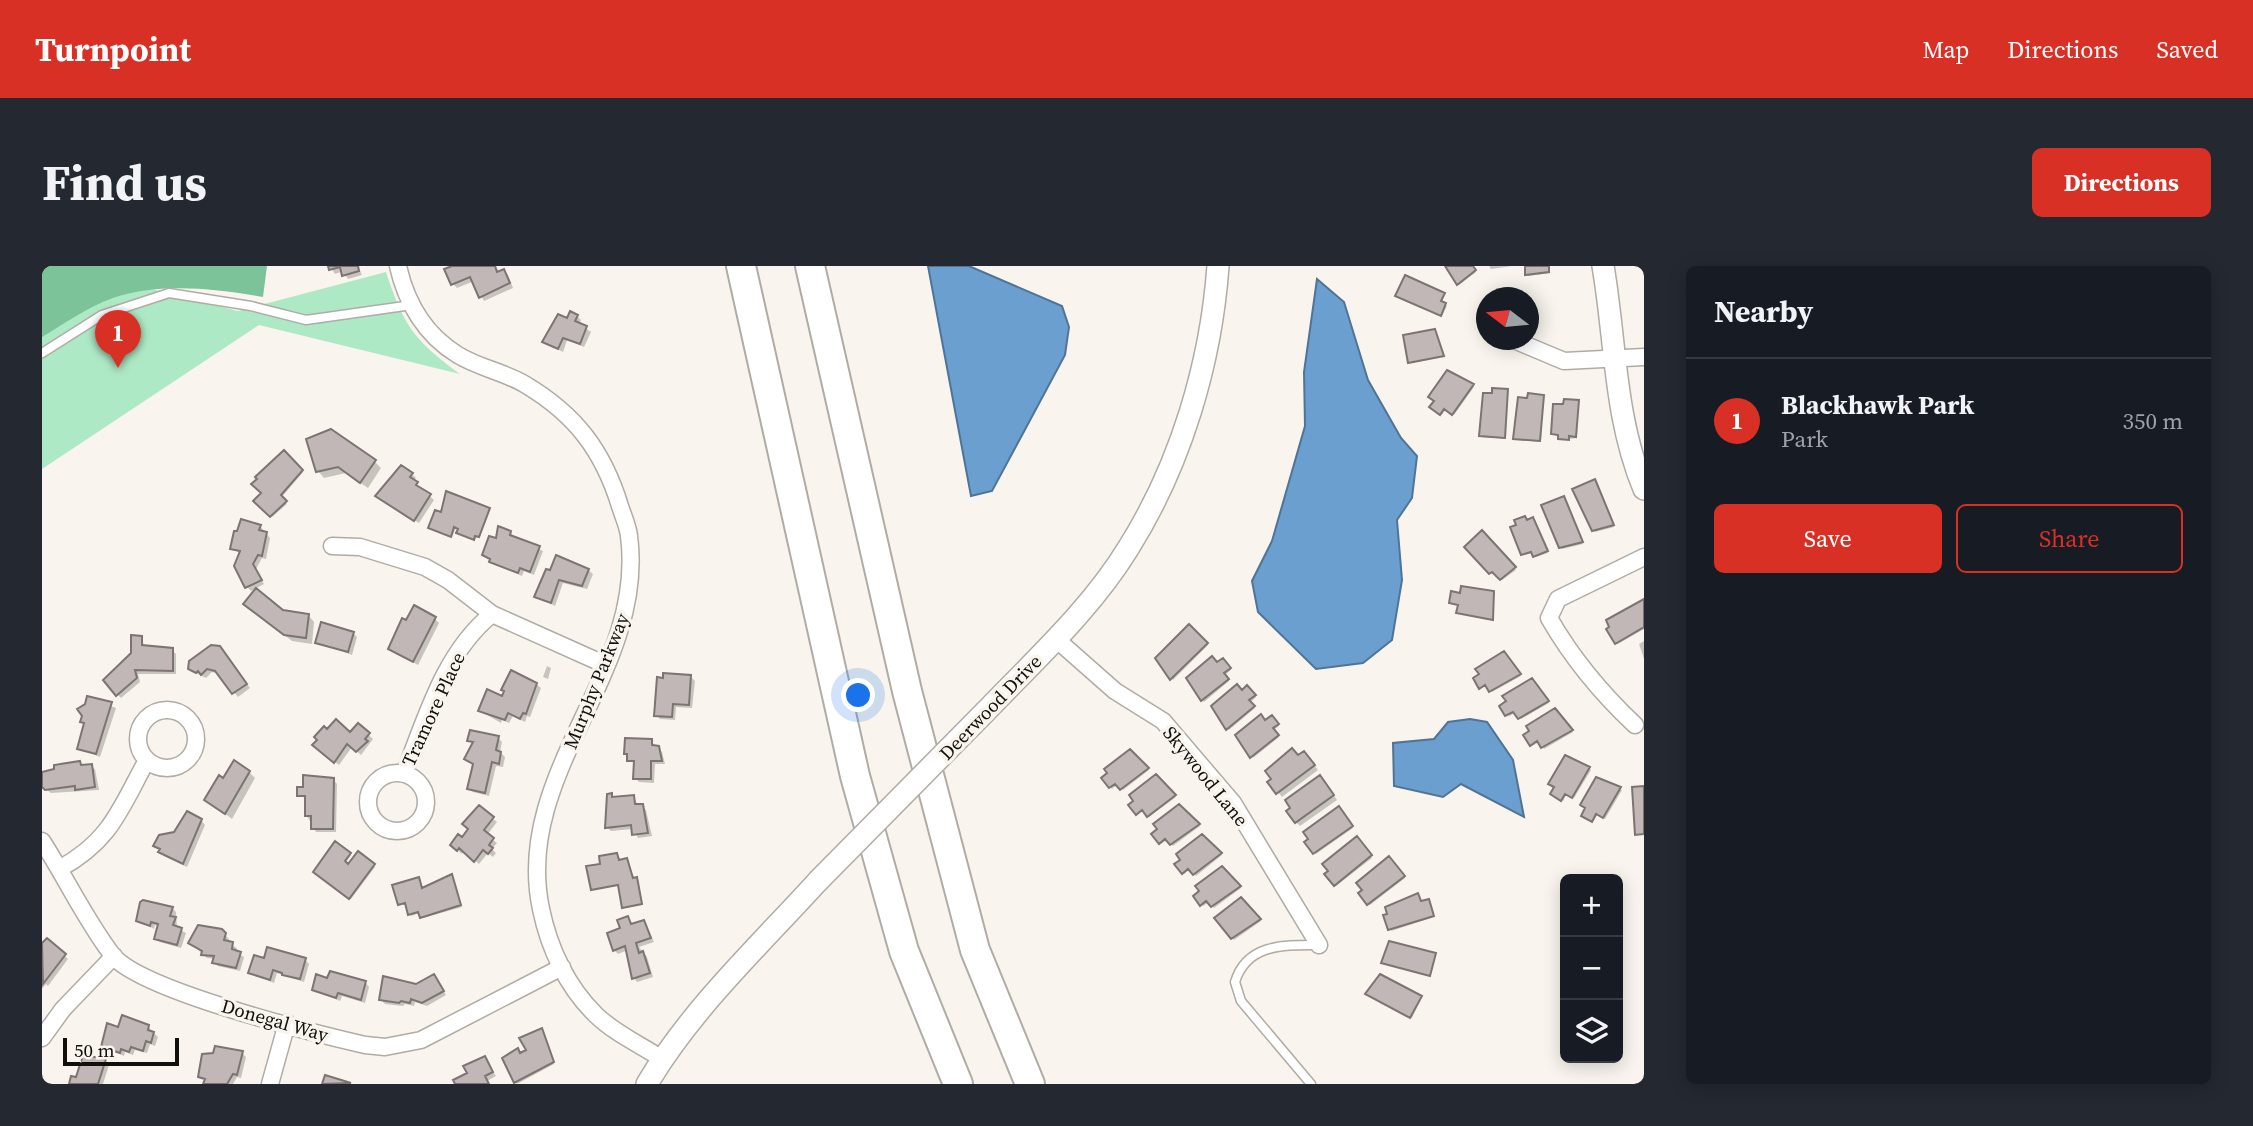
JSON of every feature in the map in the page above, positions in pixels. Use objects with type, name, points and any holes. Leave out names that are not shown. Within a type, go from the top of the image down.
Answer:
[{"type":"highway","points":[[741,266],[855,776],[904,951],[958,1084]]},
{"type":"highway","points":[[810,266],[907,691],[972,937],[1012,1045],[1030,1084]]},
{"type":"street","name":"Murphy Parkway","points":[[398,266],[403,289],[422,324],[458,355],[523,383],[554,402],[586,435],[610,471],[629,536],[628,600],[621,632],[545,804],[536,843],[536,886],[547,939],[575,990],[597,1017],[662,1059]]},
{"type":"street","name":"Deerwood Drive","points":[[647,1084],[662,1059],[704,1006],[818,881],[1056,639],[1129,547],[1183,438],[1214,321],[1218,266]]},
{"type":"street","points":[[1603,266],[1622,421],[1644,489]]},
{"type":"street","points":[[1538,350],[1564,361],[1644,357]]},
{"type":"street","points":[[332,546],[360,547],[425,567],[448,580],[492,614],[606,665]]},
{"type":"street","points":[[1635,725],[1613,705],[1563,642],[1549,618],[1558,598],[1644,557]]},
{"type":"street","name":"Tramore Place","points":[[404,774],[449,668],[470,632],[492,614]]},
{"type":"street","name":"Skywood Lane","points":[[1056,639],[1115,691],[1163,721],[1233,803],[1319,945]]},
{"type":"street","points":[[59,869],[90,851],[111,828],[147,760]]},
{"type":"street","name":"Donegal Way","points":[[42,841],[114,956],[156,985],[365,1045],[403,1045],[430,1036],[562,967]]},
{"type":"street","points":[[42,1038],[63,1009],[114,956]]},
{"type":"street","points":[[270,1084],[287,1023]]},
{"type":"lane","points":[[42,353],[102,315],[169,293],[251,306],[306,320],[412,305]]},
{"type":"lane","points":[[1311,1084],[1241,1001],[1235,982],[1247,961],[1264,949],[1319,945]]},
{"type":"green space","points":[[42,266],[267,266],[263,297],[188,288],[131,293],[95,306],[42,337]]},
{"type":"green space","points":[[73,269],[238,311],[386,272],[412,330],[431,351],[460,374],[259,325],[42,469],[42,276]]},
{"type":"water","points":[[928,266],[969,266],[1062,306],[1069,327],[1065,355],[992,491],[971,496]]},
{"type":"water","points":[[1317,279],[1344,302],[1368,380],[1401,438],[1417,456],[1412,498],[1397,520],[1402,580],[1392,640],[1363,663],[1316,669],[1258,612],[1252,581],[1272,541],[1305,426],[1304,372]]},
{"type":"water","points":[[1470,719],[1487,722],[1513,760],[1524,817],[1461,784],[1443,797],[1394,786],[1393,743],[1434,739],[1448,722]]},
{"type":"building","points":[[328,266],[358,266],[359,271],[342,276],[340,267],[329,270]]},
{"type":"building","points":[[452,266],[495,266],[497,272],[504,269],[510,283],[479,298],[470,277],[451,285],[444,269]]},
{"type":"building","points":[[1445,266],[1473,266],[1476,270],[1457,285]]},
{"type":"building","points":[[1525,266],[1549,266],[1549,272],[1525,275]]},
{"type":"building","points":[[1405,275],[1445,293],[1441,301],[1446,303],[1441,316],[1395,296]]},
{"type":"building","points":[[570,311],[578,315],[575,321],[587,326],[580,344],[563,338],[558,349],[542,342],[558,314],[567,318]]},
{"type":"building","points":[[1435,329],[1444,356],[1408,363],[1403,335]]},
{"type":"building","points":[[1447,370],[1474,384],[1452,415],[1444,409],[1440,415],[1429,407],[1434,401],[1428,397]]},
{"type":"building","points":[[1492,388],[1508,389],[1505,438],[1479,436],[1483,393],[1492,393]]},
{"type":"building","points":[[1528,393],[1544,395],[1540,441],[1513,439],[1518,397],[1527,398]]},
{"type":"building","points":[[1564,399],[1579,400],[1576,437],[1569,436],[1569,440],[1558,439],[1558,435],[1551,434],[1553,404],[1563,404]]},
{"type":"building","points":[[331,429],[376,460],[360,483],[338,467],[316,472],[306,439]]},
{"type":"building","points":[[284,450],[303,470],[281,495],[287,501],[270,517],[253,501],[261,493],[251,484]]},
{"type":"building","points":[[401,465],[413,473],[410,477],[418,482],[416,485],[431,494],[414,521],[375,496]]},
{"type":"building","points":[[1595,479],[1614,525],[1592,531],[1572,489]]},
{"type":"building","points":[[446,491],[490,508],[479,537],[475,536],[474,540],[456,533],[458,529],[454,527],[451,537],[428,528],[435,510],[441,512]]},
{"type":"building","points":[[1564,496],[1583,542],[1559,548],[1541,505]]},
{"type":"building","points":[[1525,516],[1527,520],[1533,517],[1548,551],[1533,557],[1531,552],[1521,555],[1510,527],[1516,525],[1514,520]]},
{"type":"building","points":[[241,519],[261,525],[259,530],[267,532],[262,556],[258,555],[253,564],[262,580],[245,588],[234,566],[240,551],[230,549],[234,531],[237,531]]},
{"type":"building","points":[[498,526],[511,531],[510,535],[540,546],[530,572],[520,568],[518,573],[489,562],[490,559],[482,555],[489,536],[496,538]]},
{"type":"building","points":[[1482,530],[1516,567],[1500,580],[1492,572],[1489,574],[1464,547]]},
{"type":"building","points":[[556,555],[589,569],[582,586],[559,580],[551,603],[534,597],[546,569],[550,570]]},
{"type":"building","points":[[1461,586],[1494,591],[1493,620],[1456,613],[1458,605],[1449,603],[1451,591],[1460,593]]},
{"type":"building","points":[[256,588],[283,610],[309,614],[306,638],[284,635],[243,604]]},
{"type":"building","points":[[1644,599],[1644,627],[1615,644],[1606,629],[1609,627],[1606,620]]},
{"type":"building","points":[[414,605],[436,617],[413,662],[388,649],[402,618],[406,620]]},
{"type":"building","points":[[321,622],[354,632],[348,652],[315,643]]},
{"type":"building","points":[[1189,624],[1208,643],[1170,680],[1155,658]]},
{"type":"building","points":[[131,635],[142,636],[142,645],[173,648],[173,671],[135,670],[137,678],[116,696],[103,680],[131,653]]},
{"type":"building","points":[[211,645],[220,646],[247,684],[232,694],[215,671],[207,669],[201,675],[198,671],[196,673],[188,669],[189,661]]},
{"type":"building","points":[[1504,651],[1521,674],[1489,692],[1485,685],[1479,689],[1473,678],[1479,674],[1475,669]]},
{"type":"building","points":[[1212,656],[1217,662],[1223,658],[1231,668],[1224,673],[1229,679],[1201,701],[1186,678]]},
{"type":"building","points":[[511,670],[537,683],[526,714],[523,713],[520,719],[508,713],[505,720],[478,711],[487,689],[502,696],[504,691],[501,690]]},
{"type":"building","points":[[663,673],[691,675],[689,705],[673,704],[672,717],[654,716],[657,677],[663,678]]},
{"type":"building","points":[[1532,678],[1549,701],[1518,719],[1513,712],[1505,716],[1499,706],[1506,701],[1502,696]]},
{"type":"building","points":[[1237,684],[1242,690],[1247,685],[1256,695],[1249,700],[1255,706],[1226,730],[1211,706]]},
{"type":"building","points":[[87,696],[112,702],[96,754],[77,749],[84,723],[80,722],[82,716],[77,709],[85,704]]},
{"type":"building","points":[[1555,708],[1573,730],[1541,748],[1537,741],[1530,746],[1523,735],[1529,731],[1526,726]]},
{"type":"building","points":[[1261,714],[1265,720],[1272,715],[1279,724],[1273,728],[1279,735],[1250,758],[1235,735]]},
{"type":"building","points":[[336,719],[350,732],[358,723],[370,733],[365,739],[368,741],[356,752],[347,744],[334,763],[312,745],[317,740],[314,737],[324,726],[327,729]]},
{"type":"building","points":[[470,730],[499,736],[496,750],[501,752],[499,764],[492,762],[485,793],[467,789],[473,764],[464,759],[473,742],[467,741]]},
{"type":"building","points":[[625,738],[652,739],[652,745],[659,746],[662,761],[651,761],[651,779],[633,779],[634,761],[627,761],[627,754],[624,754]]},
{"type":"building","points":[[1292,748],[1298,755],[1304,751],[1315,765],[1276,794],[1267,782],[1271,779],[1265,771]]},
{"type":"building","points":[[1130,749],[1149,768],[1120,790],[1115,784],[1109,788],[1101,778],[1107,773],[1104,769]]},
{"type":"building","points":[[1565,755],[1590,767],[1572,798],[1565,794],[1561,801],[1550,794],[1554,787],[1548,784]]},
{"type":"building","points":[[234,760],[250,771],[225,814],[204,800],[219,775],[223,778]]},
{"type":"building","points":[[80,761],[81,765],[92,764],[95,787],[75,790],[75,786],[45,790],[42,787],[42,772],[54,769],[54,765]]},
{"type":"building","points":[[1156,774],[1176,795],[1147,817],[1142,810],[1136,815],[1128,805],[1133,801],[1129,795]]},
{"type":"building","points":[[303,775],[334,778],[333,829],[311,829],[311,816],[305,816],[305,796],[297,796],[297,787],[303,787]]},
{"type":"building","points":[[1320,775],[1334,795],[1295,823],[1286,811],[1290,808],[1285,800]]},
{"type":"building","points":[[1596,777],[1621,787],[1603,818],[1596,814],[1592,822],[1581,816],[1585,808],[1580,805]]},
{"type":"building","points":[[1644,786],[1644,834],[1635,835],[1632,787]]},
{"type":"building","points":[[612,793],[612,797],[634,795],[635,804],[643,804],[648,833],[632,835],[631,825],[605,828],[607,794]]},
{"type":"building","points":[[1179,804],[1200,824],[1170,845],[1165,839],[1159,844],[1151,834],[1157,829],[1153,824]]},
{"type":"building","points":[[479,805],[494,817],[484,830],[494,838],[489,845],[493,848],[488,854],[483,850],[474,862],[459,848],[457,851],[450,845],[458,834],[462,837],[468,829],[462,824]]},
{"type":"building","points":[[1339,806],[1353,826],[1313,854],[1304,842],[1308,839],[1303,832]]},
{"type":"building","points":[[187,811],[202,819],[183,864],[158,852],[160,849],[153,846],[159,835],[174,832]]},
{"type":"building","points":[[1202,834],[1222,853],[1193,875],[1188,869],[1182,874],[1174,864],[1180,860],[1176,854]]},
{"type":"building","points":[[1357,836],[1372,855],[1334,886],[1324,874],[1328,871],[1322,864]]},
{"type":"building","points":[[335,841],[351,853],[345,861],[348,864],[358,851],[375,864],[349,899],[313,872]]},
{"type":"building","points":[[617,853],[619,860],[627,858],[633,878],[637,877],[642,904],[622,908],[618,885],[591,890],[586,866],[600,864],[599,856]]},
{"type":"building","points":[[1389,856],[1405,876],[1367,905],[1358,893],[1362,890],[1356,883]]},
{"type":"building","points":[[1222,866],[1241,886],[1211,907],[1206,901],[1200,906],[1193,896],[1199,891],[1195,886]]},
{"type":"building","points":[[452,874],[461,905],[420,918],[418,912],[408,915],[405,903],[398,905],[392,885],[419,877],[422,888]]},
{"type":"building","points":[[1418,893],[1421,901],[1429,899],[1434,916],[1388,930],[1383,915],[1387,914],[1385,907]]},
{"type":"building","points":[[1241,897],[1261,919],[1231,939],[1214,918]]},
{"type":"building","points":[[143,900],[173,907],[170,916],[176,917],[173,925],[182,928],[177,945],[154,939],[158,924],[151,922],[150,926],[136,921],[140,902]]},
{"type":"building","points":[[628,916],[631,924],[644,920],[651,938],[636,943],[639,953],[643,951],[650,973],[632,979],[625,946],[613,951],[607,933],[620,928],[617,920]]},
{"type":"building","points":[[198,925],[222,929],[226,933],[224,940],[233,942],[232,949],[241,952],[236,968],[212,963],[214,956],[201,955],[202,951],[188,943]]},
{"type":"building","points":[[47,938],[66,954],[43,984],[42,943]]},
{"type":"building","points":[[1389,941],[1436,953],[1430,976],[1381,963]]},
{"type":"building","points":[[267,947],[306,958],[300,979],[273,970],[270,980],[248,973],[254,955],[264,958]]},
{"type":"building","points":[[330,971],[366,981],[361,1000],[338,993],[336,998],[312,990],[316,974],[327,978]]},
{"type":"building","points":[[434,974],[444,991],[422,1003],[411,999],[410,1003],[379,1000],[383,976],[416,984]]},
{"type":"building","points":[[1380,974],[1422,996],[1410,1018],[1365,994]]},
{"type":"building","points":[[122,1015],[149,1025],[148,1030],[154,1032],[151,1043],[146,1041],[143,1051],[131,1047],[129,1052],[121,1049],[120,1053],[101,1047],[107,1023],[118,1027]]},
{"type":"building","points":[[542,1028],[554,1062],[514,1083],[502,1058],[518,1048],[520,1053],[526,1050],[519,1038]]},
{"type":"building","points":[[215,1046],[243,1051],[237,1075],[233,1074],[227,1084],[203,1084],[205,1079],[198,1077],[202,1054],[213,1053]]},
{"type":"building","points":[[83,1055],[106,1059],[98,1084],[69,1084],[71,1076],[76,1077]]},
{"type":"building","points":[[485,1056],[493,1072],[485,1076],[489,1084],[455,1084],[453,1080],[467,1073],[463,1066]]},
{"type":"building","points":[[325,1075],[351,1083],[322,1084]]},
{"type":"place","name":"Blackhawk Park","points":[[118,368]]}]
